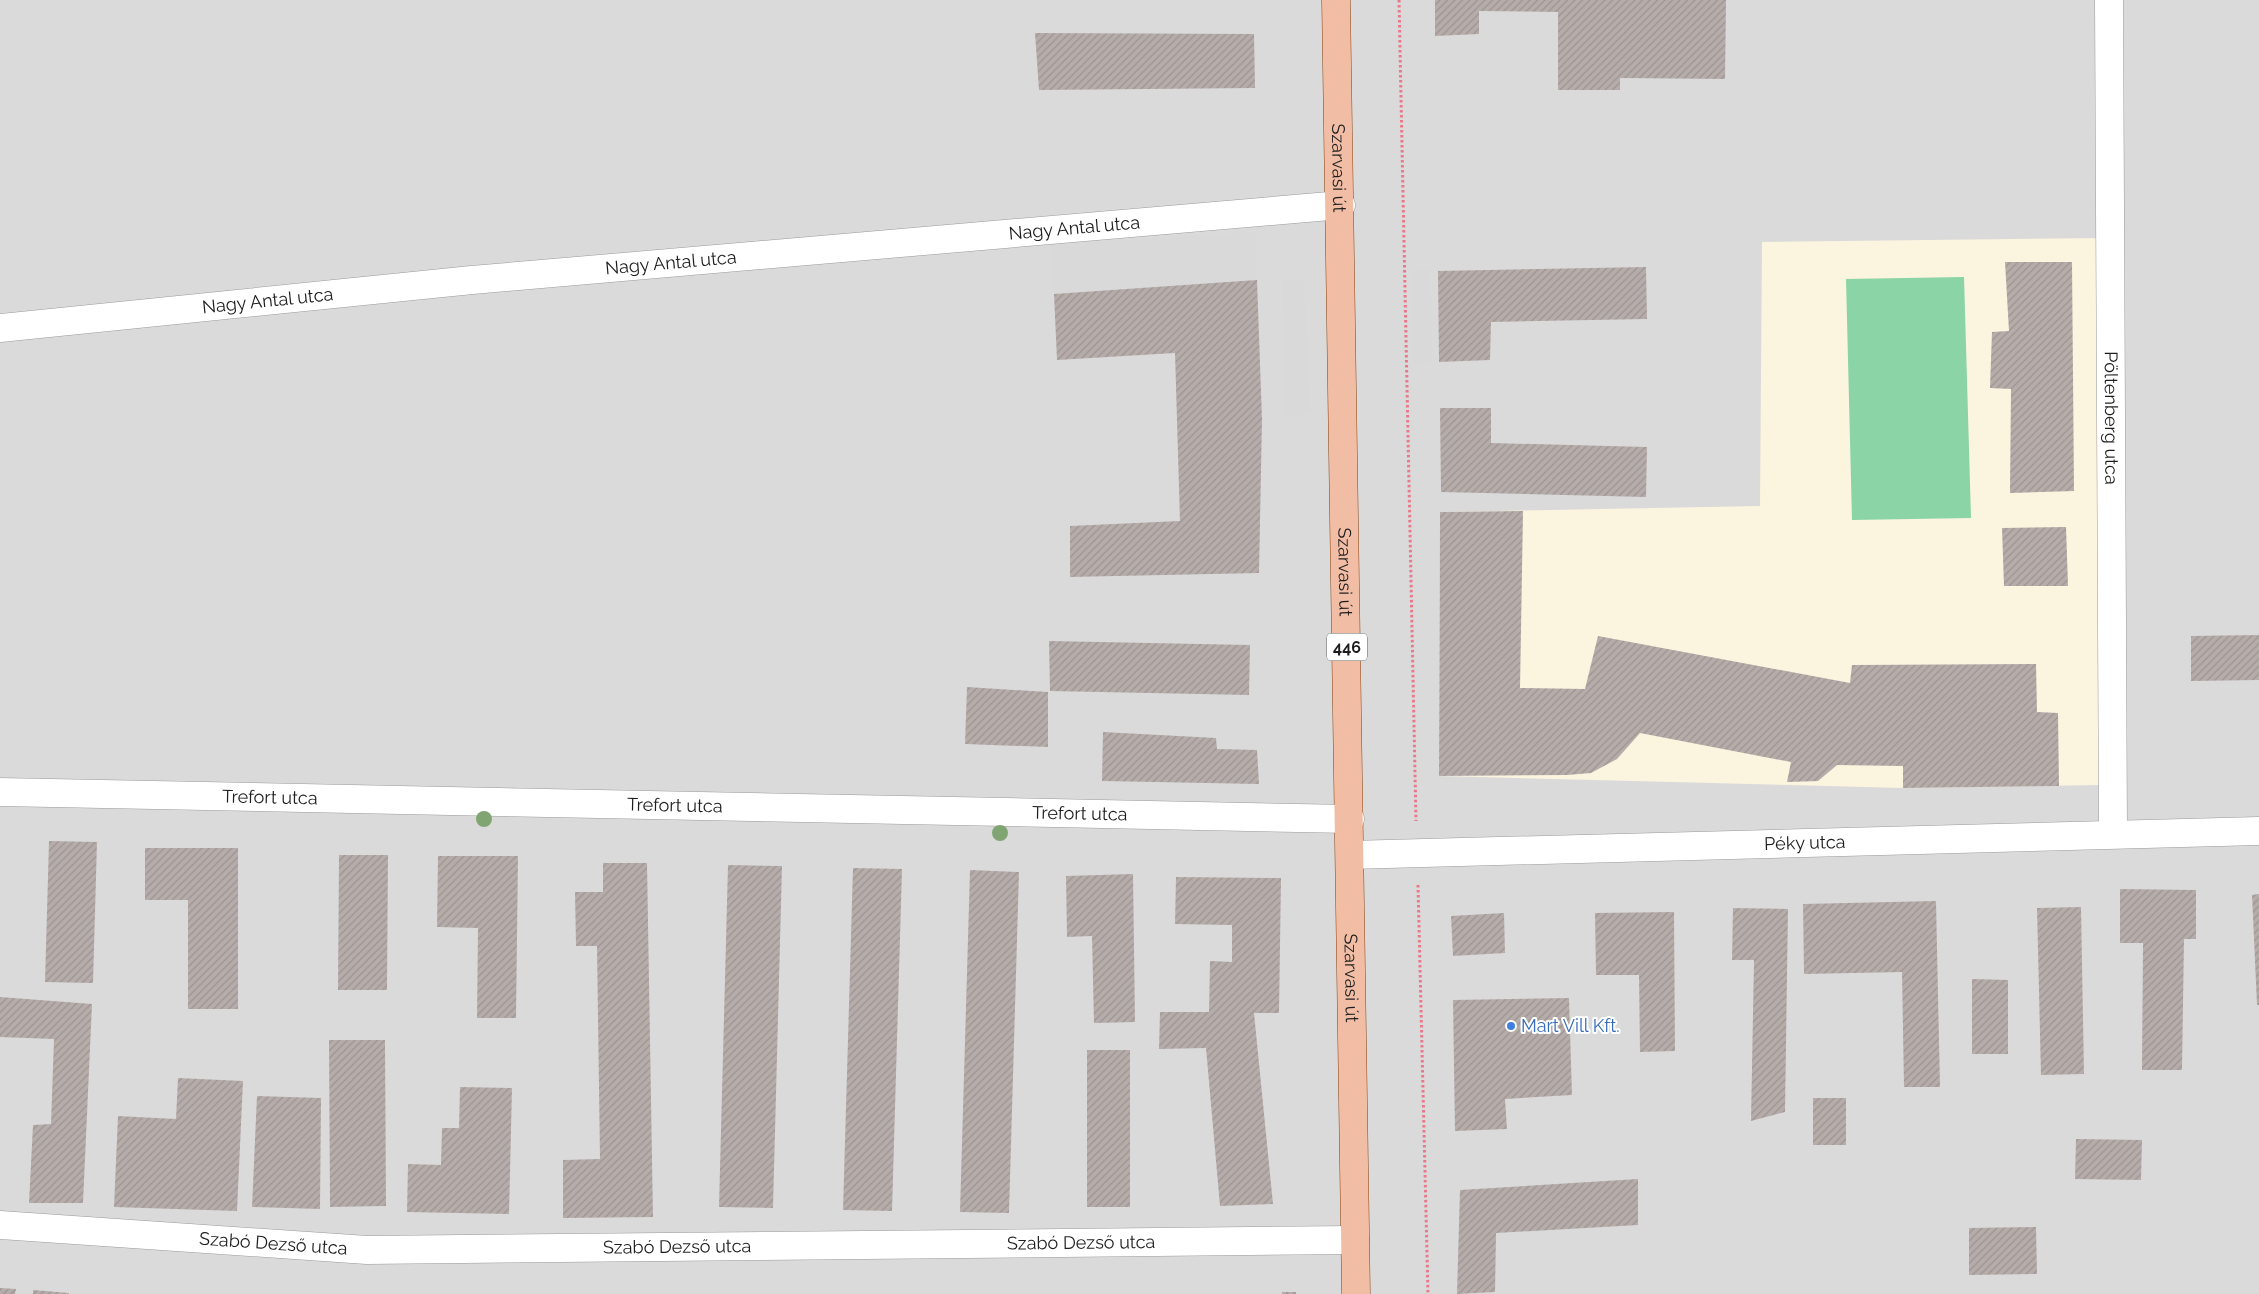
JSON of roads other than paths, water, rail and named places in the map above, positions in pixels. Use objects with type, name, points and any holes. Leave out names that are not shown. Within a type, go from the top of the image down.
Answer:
[{"type":"main road","name":"Szarvasi út","points":[[1336,0],[1341,206],[1356,1294]]},
{"type":"street","name":"Pöltenberg utca","points":[[2109,0],[2113,834]]},
{"type":"street","name":"Nagy Antal utca","points":[[0,328],[472,280],[1341,206]]},
{"type":"street","name":"Trefort utca","points":[[0,792],[1350,819]]},
{"type":"street","name":"Péky utca","points":[[1350,855],[2259,831]]},
{"type":"street","name":"Szabó Dezső utca","points":[[0,1225],[367,1250],[1355,1240]]},
{"type":"place","name":"Mart Vill Kft.","points":[[1511,1026]]}]
